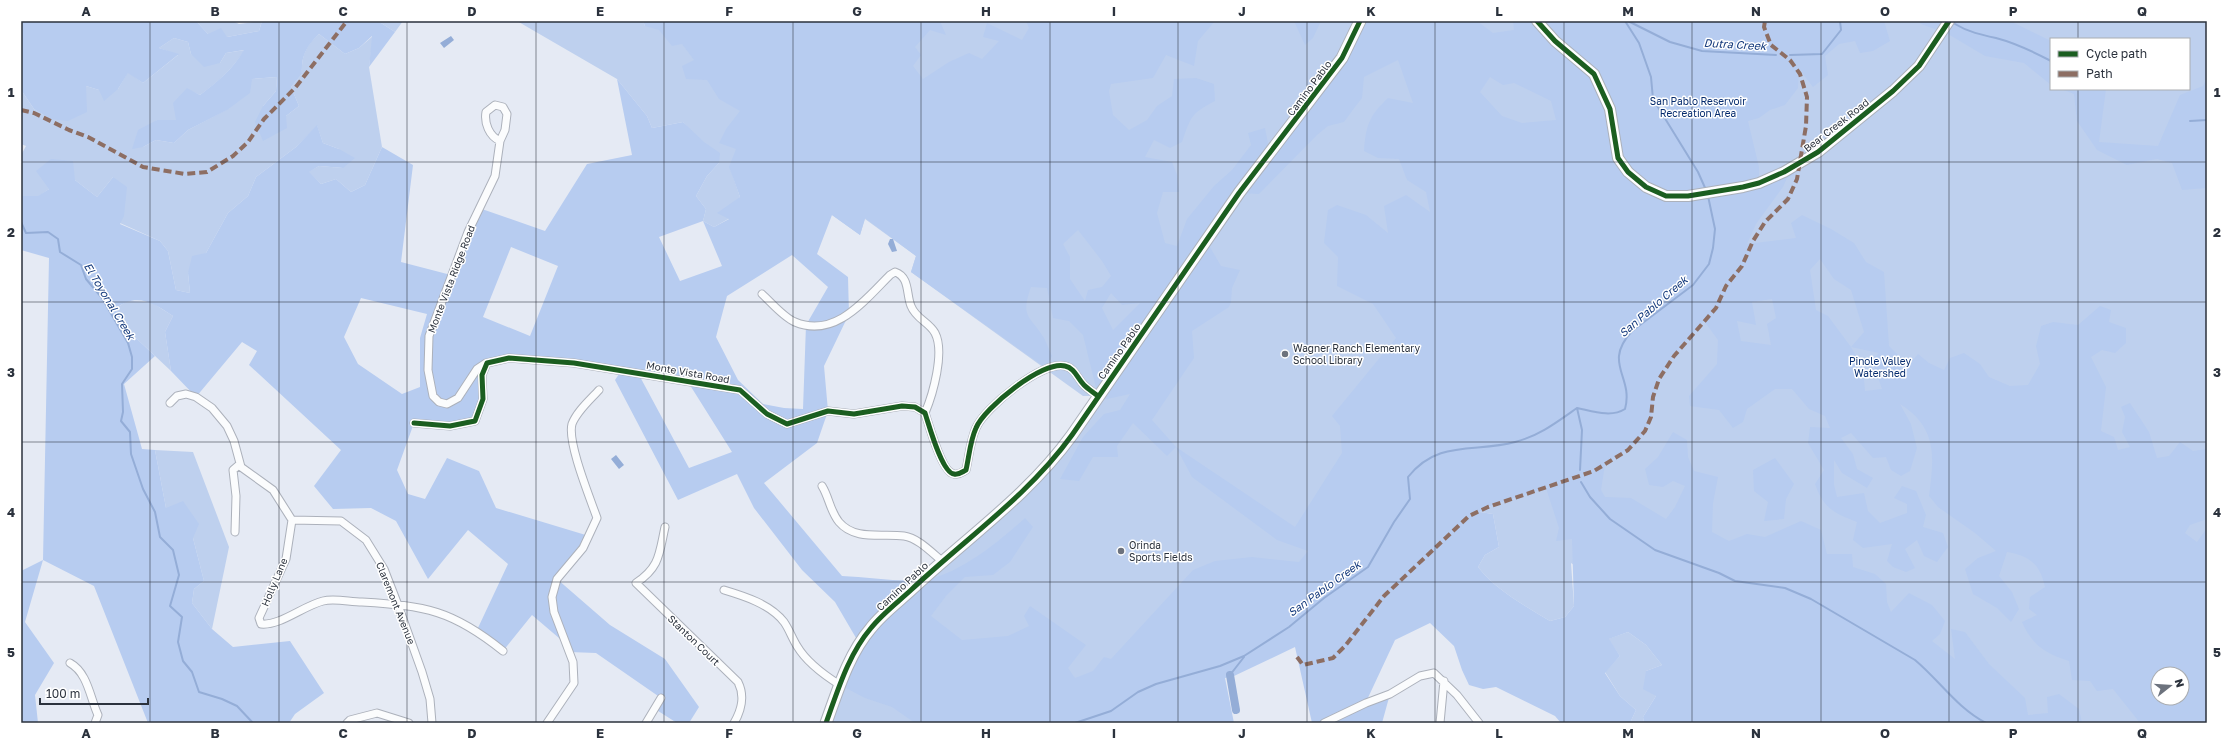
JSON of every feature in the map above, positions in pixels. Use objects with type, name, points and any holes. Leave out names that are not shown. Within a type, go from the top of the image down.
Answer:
[{"type":"main road","name":"Camino Pablo","points":[[826,723],[852,656],[872,627],[942,561],[1019,496],[1043,472],[1069,439],[1239,193],[1342,58],[1360,21]]},
{"type":"street","name":"Bear Creek Road","points":[[1538,21],[1555,41],[1594,74],[1610,109],[1618,158],[1628,172],[1646,187],[1666,196],[1688,196],[1759,183],[1784,172],[1818,152],[1893,91],[1919,66],[1950,21]]},
{"type":"street","name":"Monte Vista Ridge Road","points":[[487,363],[477,369],[458,398],[447,404],[439,402],[433,396],[428,370],[429,336],[468,232],[495,176],[500,141],[505,130],[507,114],[503,107],[495,105],[486,112],[485,120],[491,133],[500,141]]},
{"type":"street","points":[[762,294],[793,322],[816,326],[842,319],[857,308],[890,275],[895,272],[901,274],[906,284],[909,301],[913,312],[935,333],[939,346],[937,373],[925,413],[947,471],[954,475],[960,474],[966,470],[975,429],[983,415],[999,399],[1046,368],[1057,365],[1074,370],[1083,384],[1098,396]]},
{"type":"street","name":"Monte Vista Road","points":[[487,363],[509,358],[574,363],[740,390],[767,414],[787,424],[828,411],[854,414],[902,406],[914,407],[925,413]]},
{"type":"street","points":[[414,423],[450,426],[475,422],[483,399],[482,375],[487,363]]},
{"type":"street","points":[[547,723],[574,682],[573,662],[554,612],[552,597],[557,579],[583,548],[597,518],[572,438],[572,424],[579,412],[599,390]]},
{"type":"street","points":[[170,403],[177,396],[186,394],[196,397],[212,408],[227,426],[234,441],[242,468],[273,490],[292,520]]},
{"type":"street","points":[[235,532],[236,496],[233,470],[240,464]]},
{"type":"street","points":[[822,486],[831,508],[840,522],[852,532],[883,536],[904,536],[915,540],[942,561]]},
{"type":"street","name":"Holly Lane","points":[[292,520],[286,559],[259,618],[261,624],[270,625],[307,605],[325,600],[398,604],[427,609],[454,617],[477,630],[503,651]]},
{"type":"street","name":"Claremont Avenue","points":[[292,520],[341,521],[366,540],[384,569],[398,604],[430,699],[432,723]]},
{"type":"street","name":"Stanton Court","points":[[665,528],[656,564],[647,576],[636,583],[738,682],[742,690],[743,702],[734,723]]},
{"type":"street","points":[[724,590],[749,598],[765,607],[783,621],[798,648],[810,663],[825,676],[840,685]]},
{"type":"street","points":[[70,664],[76,667],[84,678],[98,715],[95,723]]},
{"type":"street","points":[[1324,723],[1366,703],[1390,694],[1420,676],[1434,673],[1444,681],[1479,723]]},
{"type":"street","points":[[1440,723],[1444,681]]},
{"type":"street","points":[[646,723],[661,698]]},
{"type":"street","points":[[347,723],[350,720],[377,713],[409,723]]},
{"type":"green space","points":[[21,21],[196,21],[208,34],[221,28],[227,37],[259,31],[262,21],[378,21],[395,32],[369,67],[372,36],[359,48],[345,54],[319,34],[305,52],[302,62],[302,74],[291,87],[299,106],[286,116],[287,128],[263,141],[255,122],[263,106],[276,91],[277,77],[252,79],[250,93],[227,110],[188,130],[174,143],[156,140],[143,147],[132,149],[138,130],[157,120],[176,120],[173,103],[187,88],[200,95],[230,69],[244,50],[226,53],[220,63],[204,67],[191,54],[188,42],[174,38],[159,48],[179,54],[143,83],[128,73],[118,89],[104,101],[99,90],[86,86],[87,112],[68,121],[50,119],[34,109],[21,90]]},
{"type":"green space","points":[[196,21],[233,21],[239,24],[262,21],[259,31],[227,37],[208,34]]},
{"type":"green space","points":[[378,21],[403,21],[395,32]]},
{"type":"green space","name":"Pinole Valley Watershed","points":[[517,21],[643,21],[645,26],[655,21],[2207,21],[2207,723],[1806,723],[1571,563],[1574,606],[1565,617],[1550,621],[1502,590],[1485,576],[1478,567],[1485,555],[1499,547],[1493,514],[1480,512],[1488,507],[1518,497],[1479,465],[1109,723],[826,723],[859,643],[1019,496],[1098,396],[1083,396],[911,272],[916,256],[865,219],[860,235],[832,215],[730,168],[740,197],[730,218],[714,227],[703,221],[706,209],[696,196],[707,176],[719,163],[683,122],[652,128],[647,116],[617,79]]},
{"type":"green space","name":"Pinole Valley Watershed","points":[[643,21],[940,21],[946,35],[930,30],[915,47],[921,55],[913,66],[923,79],[949,62],[969,53],[982,59],[999,41],[983,37],[987,23],[1022,40],[1029,28],[1026,21],[1215,21],[1198,41],[1194,66],[1166,55],[1153,78],[1111,84],[1109,91],[1113,115],[1129,130],[1147,120],[1157,106],[1172,96],[1174,79],[1196,78],[1214,84],[1215,101],[1201,109],[1192,117],[1182,142],[1170,148],[1154,140],[1145,157],[1172,162],[1177,175],[1179,192],[1163,192],[1157,213],[1165,243],[1177,246],[1187,219],[1214,186],[1232,170],[1251,145],[1248,133],[1265,128],[1270,153],[1309,103],[1360,21],[1477,21],[1493,33],[1514,30],[1513,21],[1884,21],[1890,41],[1873,51],[1860,53],[1855,41],[1839,44],[1825,56],[1828,75],[1813,87],[1799,69],[1798,88],[1785,105],[1770,110],[1759,118],[1748,121],[1759,167],[1759,183],[1794,172],[1794,175],[1787,178],[1783,187],[1756,224],[1747,244],[1796,238],[1791,223],[1802,215],[1831,229],[1854,243],[1866,262],[1884,272],[1889,346],[1903,360],[1899,376],[1918,354],[1929,363],[1944,370],[1950,358],[1964,353],[1980,364],[1989,377],[2010,386],[2028,385],[2040,364],[2036,346],[2041,326],[2053,322],[2078,325],[2100,306],[2111,310],[2109,322],[2126,328],[2126,343],[2115,353],[2102,350],[2091,357],[2106,387],[2101,431],[2114,437],[2118,450],[2130,447],[2122,432],[2125,417],[2121,407],[2130,403],[2149,432],[2157,458],[2169,456],[2180,442],[2193,451],[2207,449],[2207,519],[2190,525],[2185,533],[2197,542],[2207,528],[2207,723],[2140,723],[2113,689],[2097,691],[2090,681],[2072,680],[2069,661],[2053,655],[2041,648],[2030,637],[2022,622],[2037,615],[2029,609],[2030,597],[2045,587],[2037,567],[2028,559],[2007,552],[1999,576],[2012,592],[2019,609],[2011,622],[1997,608],[1973,594],[1965,569],[1978,558],[1996,551],[1975,533],[1938,507],[1929,496],[1932,469],[1931,444],[1921,423],[1912,413],[1900,404],[1911,424],[1917,448],[1910,471],[1901,476],[1891,470],[1886,457],[1873,458],[1851,433],[1841,438],[1853,454],[1857,469],[1873,478],[1867,488],[1842,473],[1834,460],[1834,485],[1837,497],[1864,493],[1868,511],[1880,523],[1907,513],[1907,504],[1894,498],[1902,486],[1916,491],[1926,515],[1923,527],[1943,533],[1948,547],[1937,562],[1924,556],[1917,540],[1905,549],[1915,568],[1906,572],[1893,567],[1887,561],[1892,544],[1863,548],[1853,540],[1857,522],[1836,513],[1826,505],[1815,484],[1824,470],[1808,443],[1810,427],[1830,428],[1825,416],[1809,409],[1792,389],[1775,389],[1747,409],[1743,422],[1733,428],[1719,410],[1690,406],[1689,396],[1717,364],[1718,340],[1704,321],[1686,341],[1663,371],[1656,388],[1651,417],[1644,432],[1633,445],[1605,464],[1601,490],[1605,497],[1631,498],[1666,519],[1675,507],[1685,486],[1673,481],[1663,487],[1649,485],[1645,469],[1658,457],[1673,432],[1687,440],[1688,457],[1694,471],[1718,477],[1713,503],[1712,532],[1729,541],[1747,534],[1765,537],[1801,521],[1821,530],[1827,554],[1852,554],[1853,567],[1875,574],[1886,584],[1887,602],[1891,612],[1909,593],[1932,605],[1945,621],[1940,634],[1932,641],[1955,659],[1951,629],[1965,632],[1989,664],[2025,698],[2028,715],[2048,713],[2047,697],[2059,694],[2079,709],[2082,723],[1644,723],[1643,717],[1656,696],[1643,689],[1646,671],[1662,665],[1646,645],[1628,632],[1609,639],[1620,656],[1605,673],[1620,696],[1636,710],[1630,723],[1561,723],[1555,716],[1496,687],[1483,689],[1469,685],[1454,646],[1430,623],[1395,640],[1366,702],[1390,694],[1382,723],[1312,723],[1295,647],[1234,676],[1225,678],[1234,723],[915,723],[892,707],[865,698],[840,685],[859,643],[835,602],[802,570],[754,508],[737,474],[678,500],[615,380],[621,371],[509,358],[487,363],[483,399],[475,421],[450,426],[414,423],[397,470],[408,494],[425,499],[447,458],[479,471],[496,508],[589,536],[557,579],[610,625],[665,659],[699,707],[689,723],[677,723],[655,709],[661,698],[596,653],[569,652],[566,644],[532,615],[503,651],[477,630],[508,564],[468,530],[428,579],[396,521],[371,508],[333,509],[314,486],[341,450],[249,365],[257,351],[242,342],[196,397],[171,371],[165,332],[173,316],[159,307],[145,301],[138,300],[123,304],[115,309],[136,338],[155,356],[124,384],[142,449],[155,450],[166,508],[183,501],[199,524],[193,538],[204,581],[194,589],[192,603],[212,629],[233,647],[290,641],[324,693],[295,714],[289,723],[148,723],[94,586],[43,560],[49,258],[21,250],[21,196],[38,196],[49,189],[36,171],[51,159],[73,161],[75,180],[97,197],[113,177],[127,187],[124,216],[120,224],[160,241],[168,251],[176,290],[190,293],[188,273],[192,256],[206,253],[228,213],[248,196],[256,177],[296,147],[317,125],[323,143],[339,149],[355,158],[343,168],[319,166],[309,172],[321,184],[336,179],[351,192],[365,185],[382,147],[413,165],[401,262],[451,275],[479,208],[545,231],[587,164],[632,155],[617,79],[647,116],[652,128],[683,122],[704,142],[720,153],[719,163],[707,176],[696,196],[706,209],[703,221],[714,227],[729,219],[717,213],[740,197],[729,167],[736,149],[719,143],[726,129],[740,111],[719,99],[707,80],[686,79],[682,66],[694,60],[682,44],[672,46],[659,30],[645,26]],"holes":[[[1398,60],[1413,103],[1388,98],[1377,110],[1367,128],[1364,151],[1378,158],[1399,159],[1407,180],[1426,192],[1430,212],[1406,195],[1384,206],[1388,233],[1366,215],[1337,205],[1328,210],[1324,243],[1338,257],[1337,286],[1373,304],[1396,338],[1332,416],[1340,426],[1342,453],[1295,527],[1176,447],[1152,420],[1194,358],[1192,331],[1229,307],[1231,302],[1232,288],[1240,270],[1221,266],[1206,240],[1239,193],[1259,194],[1317,135],[1328,126],[1344,122],[1362,98],[1364,77]],[[1490,77],[1503,85],[1514,83],[1551,101],[1556,120],[1522,123],[1502,116],[1480,92]],[[832,215],[860,235],[865,218],[916,256],[911,272],[1046,368],[1052,356],[1044,338],[1028,316],[1026,305],[1031,287],[1047,288],[1053,318],[1069,321],[1083,335],[1098,396],[1107,399],[1130,394],[1120,410],[1104,414],[1083,437],[1060,479],[1079,481],[1093,457],[1118,457],[1117,446],[1133,423],[1167,456],[1176,447],[1192,477],[1277,540],[1308,551],[1299,562],[1252,557],[1215,561],[1193,570],[1111,659],[1104,657],[1093,671],[1075,678],[1068,668],[1086,645],[1030,606],[1024,616],[1029,626],[1008,636],[962,640],[931,616],[946,596],[965,577],[993,575],[1010,562],[1033,527],[1025,518],[1003,537],[977,556],[963,565],[935,577],[922,580],[902,580],[842,576],[764,483],[817,443],[828,411],[824,366],[849,314],[848,277],[817,254]],[[703,221],[722,266],[680,281],[659,237]],[[1078,230],[1102,261],[1111,276],[1102,287],[1088,290],[1085,301],[1070,279],[1070,257],[1063,244]],[[511,247],[558,266],[530,336],[483,317]],[[792,255],[828,287],[806,325],[803,409],[784,408],[763,404],[738,380],[716,337],[727,296]],[[1820,259],[1834,279],[1851,290],[1864,332],[1851,347],[1828,316],[1816,310],[1810,270]],[[1111,293],[1122,305],[1140,303],[1113,330],[1102,308]],[[361,298],[427,314],[420,338],[420,387],[402,394],[358,364],[344,337]],[[1772,299],[1776,318],[1767,324],[1771,345],[1741,341],[1737,321],[1756,325],[1752,302]],[[1851,347],[1879,353],[1872,360],[1882,389],[1865,391],[1863,368]],[[638,373],[688,382],[732,452],[689,468]],[[1546,488],[1559,528],[1556,541],[1572,539],[1574,606],[1565,617],[1550,621],[1502,590],[1485,576],[1478,567],[1485,555],[1499,547],[1493,514],[1480,512],[1488,507]]]},
{"type":"green space","points":[[1294,21],[1321,21],[1313,38],[1305,45]]},
{"type":"green space","points":[[1919,21],[2010,21],[2050,41],[2050,84],[2024,63],[1985,56],[1948,34],[1921,24]]},
{"type":"green space","points":[[319,34],[345,54],[359,48],[373,36],[369,67],[382,147],[365,185],[351,192],[336,179],[321,184],[308,172],[319,166],[343,168],[339,149],[323,143],[317,126],[296,147],[256,177],[248,196],[228,213],[206,253],[188,273],[190,293],[176,290],[168,251],[160,241],[120,223],[113,177],[97,197],[75,180],[49,189],[39,196],[21,196],[21,155],[26,146],[21,144],[21,90],[34,109],[50,119],[86,86],[99,90],[118,89],[128,72],[143,83],[178,55],[159,48],[174,38],[188,42],[191,54],[220,63],[226,53],[245,50],[224,75],[200,95],[187,89],[176,120],[157,120],[143,147],[156,140],[174,143],[188,130],[226,110],[252,79],[277,77],[276,91],[263,106],[286,116],[299,106],[291,87],[302,74],[302,62],[305,52]]},
{"type":"green space","points":[[2207,78],[2207,188],[2182,190],[2172,163],[2157,159],[2127,165],[2097,150],[2077,121],[2074,94],[2064,90],[2106,90],[2099,142],[2158,146],[2180,95],[2203,86]]},
{"type":"green space","points":[[127,301],[151,302],[173,316],[165,332],[171,371],[136,338],[115,309]]},
{"type":"green space","points":[[155,450],[193,452],[229,547],[212,629],[192,603],[194,589],[204,581],[193,538],[166,508]]},
{"type":"green space","points":[[1775,458],[1794,484],[1786,499],[1784,519],[1764,521],[1768,502],[1754,491],[1753,470]]},
{"type":"green space","points":[[43,560],[25,622],[54,663],[35,695],[38,723],[21,723],[21,571]]},
{"type":"green space","points":[[1628,632],[1646,645],[1662,665],[1646,671],[1656,696],[1643,717],[1644,723],[1630,723],[1636,710],[1620,696],[1605,672],[1620,656],[1608,639]]},
{"type":"shaded area","points":[[451,36],[454,40],[444,48],[440,43]]},
{"type":"shaded area","points":[[890,239],[893,239],[897,251],[892,252],[888,244]]},
{"type":"shaded area","points":[[616,455],[624,465],[619,469],[611,459]]},
{"type":"waterway","name":"San Pablo Creek","points":[[1625,21],[1639,43],[1651,77],[1653,99],[1698,172],[1706,190]]},
{"type":"waterway","name":"Dutra Creek","points":[[1628,21],[1670,42],[1702,51],[1776,55]]},
{"type":"waterway","name":"Dutra Creek","points":[[1790,55],[1822,54],[1841,30],[1840,21]]},
{"type":"waterway","name":"Dutra Creek","points":[[1955,24],[1970,31],[2017,45],[2050,60]]},
{"type":"waterway","name":"Dutra Creek","points":[[2190,121],[2207,120]]},
{"type":"waterway","name":"San Pablo Creek","points":[[1075,723],[1111,711],[1138,692],[1156,684],[1220,666],[1244,656],[1289,627],[1324,598],[1368,567],[1394,522],[1410,499],[1408,477],[1420,465],[1432,457],[1444,452],[1458,449],[1500,445],[1524,439],[1548,428],[1577,408],[1608,413],[1620,412],[1625,409],[1627,398],[1626,388],[1619,361],[1623,342],[1632,331],[1693,285],[1709,264],[1713,248],[1715,229],[1708,196]]},
{"type":"waterway","name":"El Toyonal Creek","points":[[21,222],[26,233],[48,232],[58,239],[60,252],[81,265],[86,279],[102,298],[128,343],[132,357],[132,369],[122,384],[123,412],[121,421],[130,432],[131,454],[143,489],[155,512],[160,537],[173,550],[179,575],[170,606],[182,617],[178,642],[183,661],[192,672],[199,692],[222,699],[237,706],[253,723]]},
{"type":"waterway","points":[[1577,408],[1582,430],[1580,470]]},
{"type":"waterway","points":[[1581,482],[1590,497],[1610,519],[1655,550],[1719,573],[1735,581],[1785,588],[1811,599],[1915,660],[1966,710],[1986,723]]},
{"type":"waterway","points":[[1230,675],[1244,657]]},
{"type":"waterway","points":[[1230,675],[1236,710]]},
{"type":"marked path","points":[[21,110],[34,113],[69,130],[88,137],[143,167],[185,174],[207,172],[233,156],[248,142],[264,119],[295,88],[347,21]]},
{"type":"marked path","points":[[1297,657],[1303,665],[1333,658],[1345,646],[1384,596],[1469,516],[1488,507],[1594,471],[1628,450],[1645,431],[1651,417],[1653,397],[1659,379],[1674,356],[1716,308],[1726,286],[1742,266],[1753,241],[1765,222],[1788,199],[1797,179],[1806,126],[1807,97],[1800,74],[1790,60],[1771,45],[1764,27],[1765,21]]},
{"type":"cycle path","points":[[826,723],[844,673],[863,638],[885,613],[1016,497],[1055,457],[1072,435],[1239,193],[1342,58],[1360,21]]},
{"type":"cycle path","points":[[1537,21],[1555,41],[1594,74],[1610,109],[1618,158],[1628,172],[1646,187],[1666,196],[1688,196],[1759,183],[1784,172],[1818,152],[1893,91],[1919,66],[1949,21]]},
{"type":"cycle path","points":[[414,423],[450,426],[475,421],[483,399],[482,375],[487,363],[509,358],[574,363],[740,390],[767,414],[787,424],[828,411],[854,414],[902,406],[915,407],[925,413],[945,466],[949,472],[956,474],[966,470],[972,438],[981,419],[1015,387],[1043,370],[1055,366],[1068,367],[1076,374],[1084,385],[1098,396]]},
{"type":"place","name":"Wagner Ranch Elementary School Library","points":[[1285,354]]},
{"type":"place","name":"Orinda Sports Fields","points":[[1121,551]]},
{"type":"park label","name":"San Pablo Reservoir Recreation Area","points":[[1698,106]]}]
